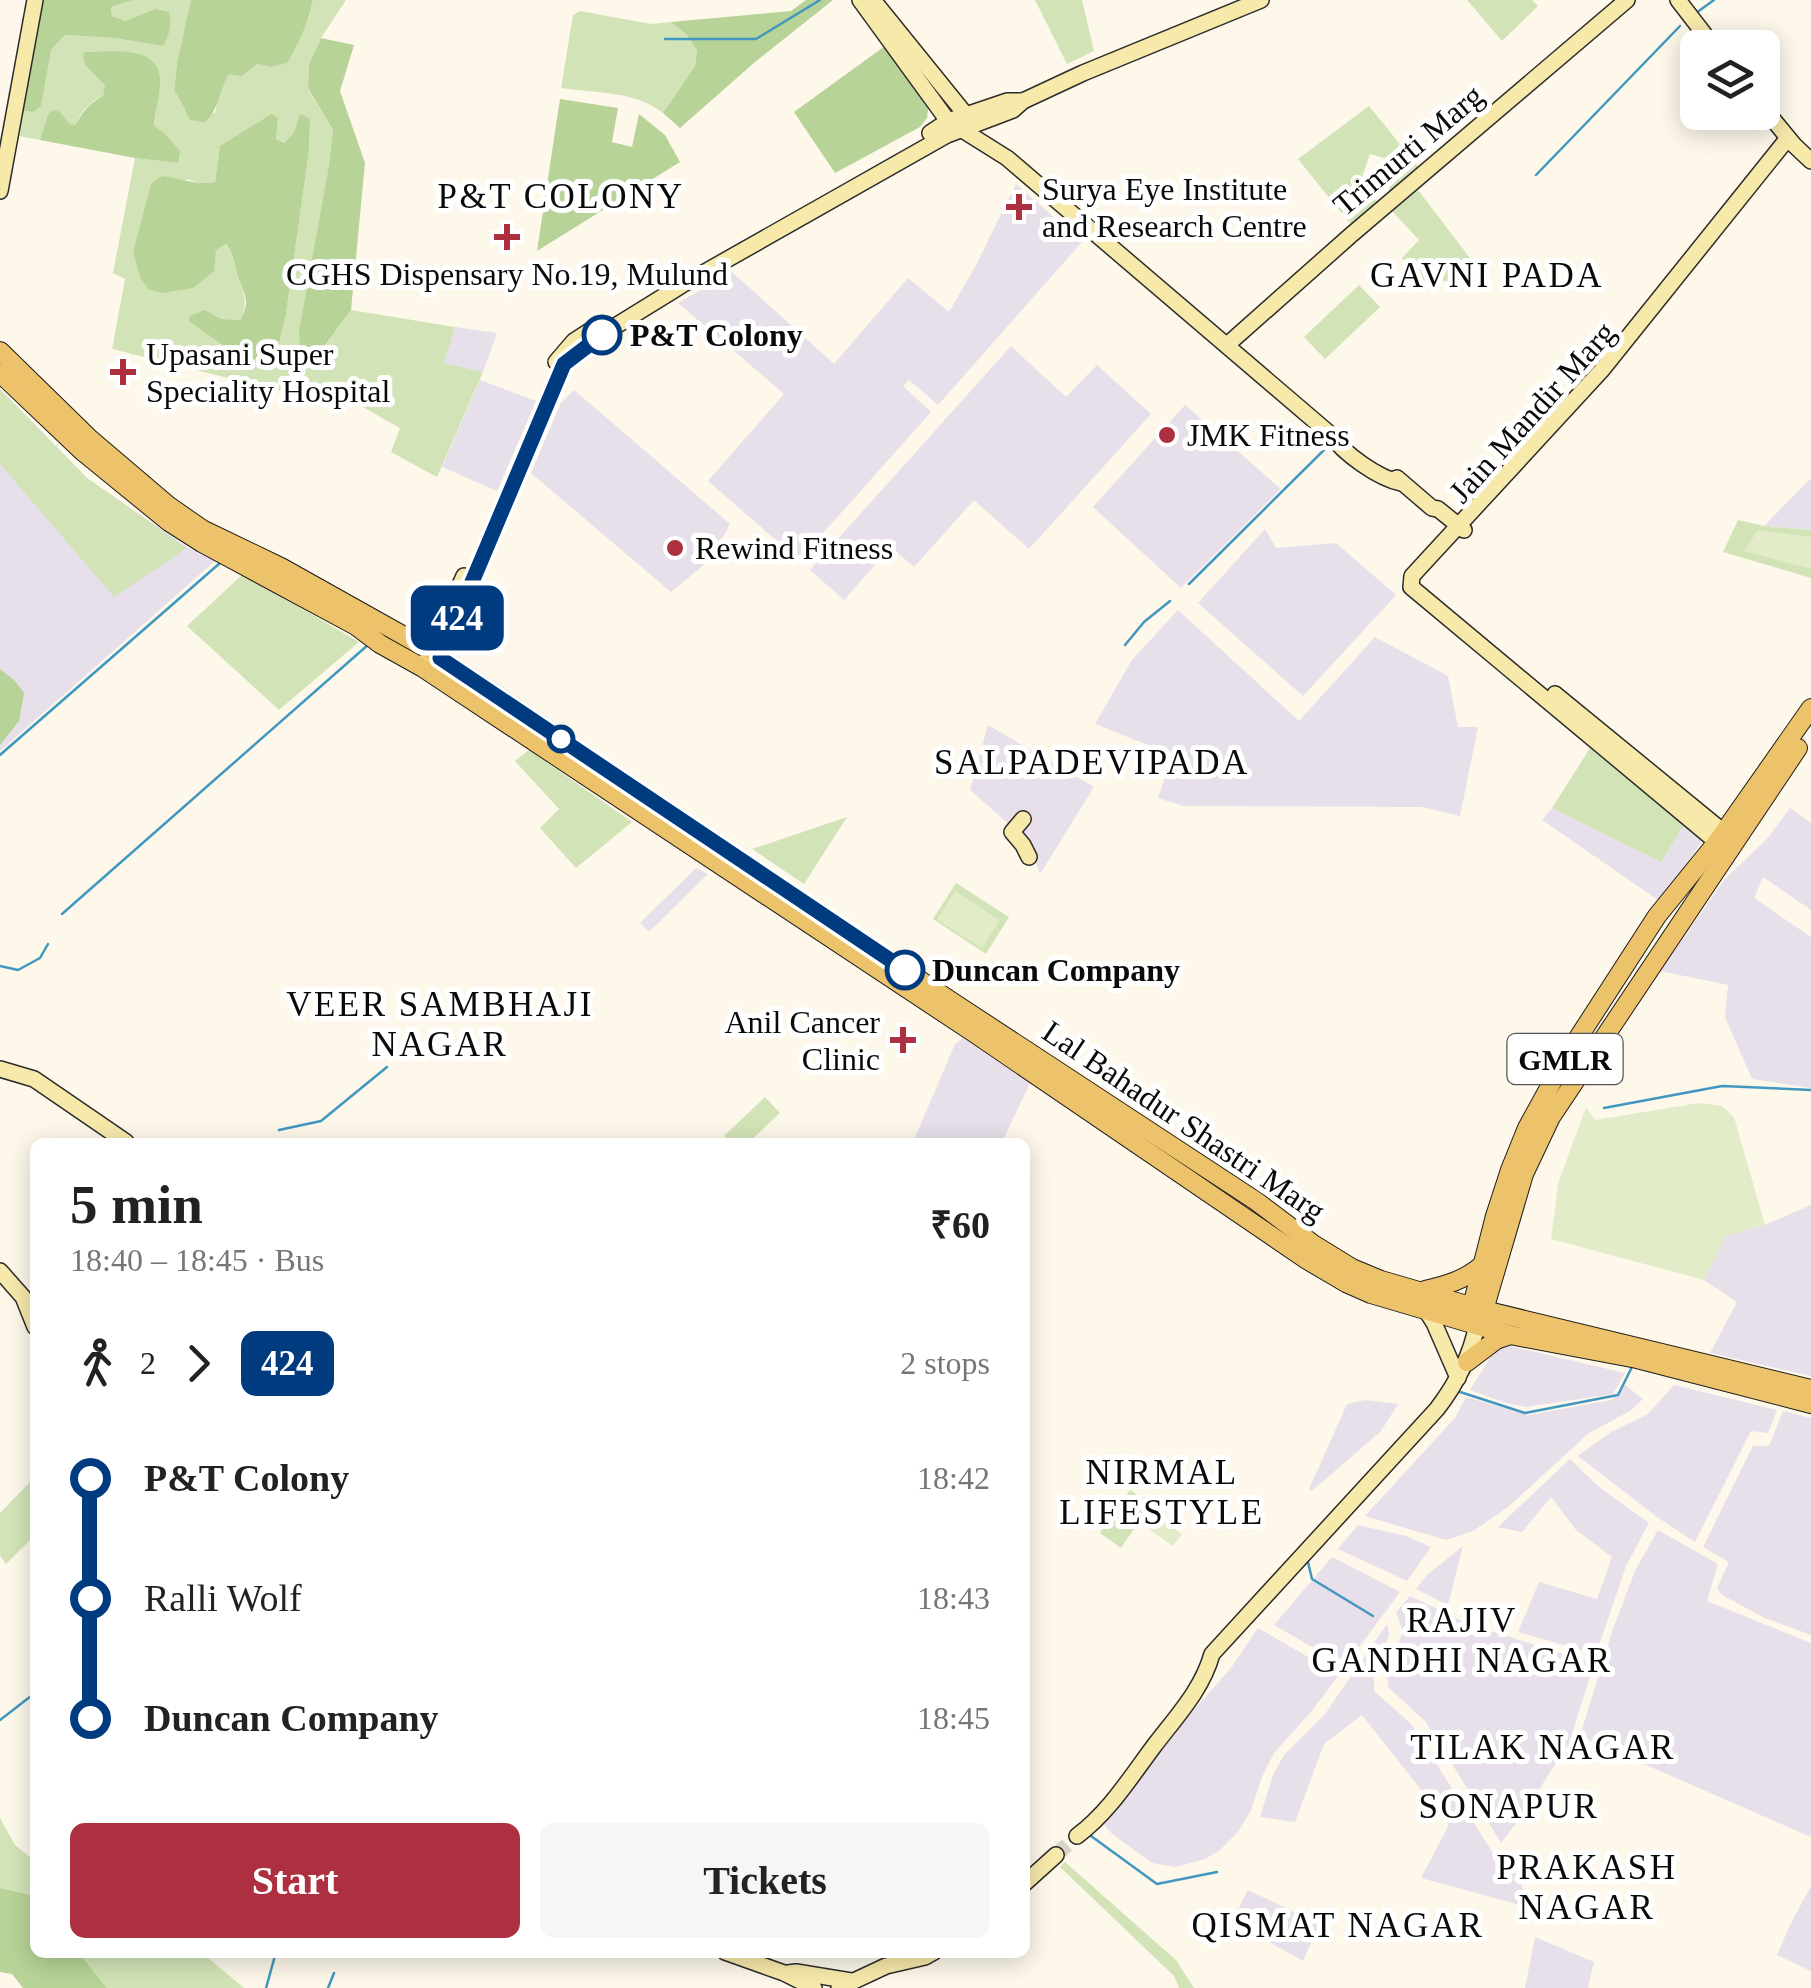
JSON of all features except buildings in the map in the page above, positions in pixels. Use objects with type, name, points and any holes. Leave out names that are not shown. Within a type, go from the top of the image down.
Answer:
[{"type":"main road","name":"Lal Bahadur Shastri Marg","points":[[0,351],[88,437],[202,529],[281,567],[409,639],[1256,1201],[1295,1241],[1346,1283],[1371,1294],[1422,1300],[1811,1389]]},
{"type":"main road","name":"Lal Bahadur Shastri Marg","points":[[0,373],[82,451],[169,522],[356,626],[380,644],[433,658]]},
{"type":"main road","name":"GMLR","points":[[1478,1313],[1482,1266],[1552,1117],[1811,708]]},
{"type":"main road","name":"GMLR","points":[[1726,841],[1811,728]]},
{"type":"main road","name":"GMLR","points":[[1478,1313],[1502,1219]]},
{"type":"main road","points":[[1422,1300],[1468,1278],[1482,1266]]},
{"type":"main road","name":"Lal Bahadur Shastri Marg","points":[[1478,1313],[1510,1335],[1637,1359],[1811,1404]]},
{"type":"main road","points":[[1462,1370],[1496,1340],[1510,1335]]},
{"type":"street","points":[[0,191],[36,0]]},
{"type":"street","points":[[860,0],[911,70],[968,123],[989,136],[1007,158],[1330,434],[1343,438],[1364,458],[1392,472],[1432,508],[1432,515],[1456,532]]},
{"type":"street","points":[[873,0],[936,91],[948,120]]},
{"type":"street","points":[[433,658],[564,364],[593,340],[968,123],[1013,110],[1023,100],[1083,73],[1261,0]]},
{"type":"street","name":"Trimurti Marg","points":[[1227,345],[1627,0]]},
{"type":"street","points":[[1678,0],[1701,30]]},
{"type":"street","points":[[948,120],[968,123]]},
{"type":"street","points":[[498,510],[549,374],[574,341],[674,278],[948,120]]},
{"type":"street","points":[[1780,128],[1811,161]]},
{"type":"street","name":"Jain Mandir Marg","points":[[1726,841],[1471,631],[1424,587],[1422,580],[1430,560],[1595,383],[1791,142]]},
{"type":"street","points":[[1023,819],[1012,832],[1029,857]]},
{"type":"street","points":[[0,1069],[34,1078],[120,1138]]},
{"type":"street","points":[[0,1271],[23,1297],[30,1314]]},
{"type":"street","points":[[1422,1300],[1462,1370]]},
{"type":"street","points":[[1077,1836],[1119,1794],[1196,1691],[1212,1654],[1434,1414],[1462,1370],[1474,1341],[1478,1313]]},
{"type":"street","points":[[1030,1878],[1056,1855]]},
{"type":"street","points":[[742,1958],[814,1988]]},
{"type":"street","points":[[784,1973],[796,1972],[846,1984],[886,1966],[922,1958]]},
{"type":"shaded area","points":[[1016,184],[1082,242],[938,405],[909,380],[903,386],[931,412],[799,560],[708,481],[784,394],[678,303],[732,272],[834,364],[908,278],[949,312]]},
{"type":"shaded area","points":[[455,327],[497,333],[483,372],[443,363]]},
{"type":"shaded area","points":[[1011,346],[1066,397],[1097,365],[1151,414],[1029,549],[974,500],[914,567],[891,547],[844,600],[810,570]]},
{"type":"shaded area","points":[[480,380],[536,401],[497,491],[442,467]]},
{"type":"shaded area","points":[[0,389],[87,478],[187,547],[216,560],[0,751]]},
{"type":"shaded area","points":[[574,390],[730,524],[711,559],[671,592],[531,473],[561,403]]},
{"type":"shaded area","points":[[1185,405],[1281,489],[1181,588],[1093,507]]},
{"type":"shaded area","points":[[1811,478],[1811,530],[1764,526]]},
{"type":"shaded area","points":[[1265,529],[1276,548],[1336,543],[1396,595],[1303,696],[1198,603]]},
{"type":"shaded area","points":[[1178,610],[1299,721],[1375,637],[1448,676],[1458,727],[1478,727],[1460,816],[1422,807],[1183,806],[1158,798],[1173,755],[1095,724],[1132,660]]},
{"type":"shaded area","points":[[988,725],[1094,787],[1040,874],[1028,841],[970,790]]},
{"type":"shaded area","points":[[1552,808],[1661,862],[1684,825],[1703,839],[1661,902],[1542,820]]},
{"type":"shaded area","points":[[1790,808],[1811,823],[1811,910],[1763,877],[1754,898],[1811,937],[1811,1088],[1752,1079],[1725,1017],[1728,985],[1660,971],[1725,879],[1767,839]]},
{"type":"shaded area","points":[[696,868],[708,874],[649,932],[640,923]]},
{"type":"shaded area","points":[[963,1038],[1030,1083],[1004,1138],[915,1138],[955,1044]]},
{"type":"shaded area","points":[[1811,1205],[1811,1376],[1710,1353],[1737,1302],[1704,1280],[1726,1235],[1765,1225]]},
{"type":"shaded area","points":[[1506,1345],[1625,1373],[1613,1394],[1526,1407],[1470,1390],[1493,1353]]},
{"type":"shaded area","points":[[1625,1385],[1643,1399],[1630,1411],[1589,1433],[1508,1507],[1473,1531],[1446,1540],[1365,1516],[1455,1418],[1466,1397],[1528,1415],[1611,1400]]},
{"type":"shaded area","points":[[1674,1385],[1777,1410],[1768,1433],[1751,1431],[1695,1542],[1578,1456],[1611,1432],[1648,1414]]},
{"type":"shaded area","points":[[1365,1400],[1398,1404],[1381,1431],[1312,1491],[1309,1489],[1347,1404]]},
{"type":"shaded area","points":[[1783,1411],[1811,1418],[1811,1635],[1763,1617],[1722,1595],[1717,1588],[1729,1562],[1703,1547],[1753,1446],[1769,1446]]},
{"type":"shaded area","points":[[1570,1459],[1599,1487],[1649,1523],[1626,1566],[1596,1654],[1518,1632],[1539,1582],[1597,1599],[1612,1557],[1576,1530],[1551,1497],[1522,1532],[1498,1527]]},
{"type":"shaded area","points":[[1358,1525],[1406,1536],[1431,1547],[1407,1581],[1338,1549]]},
{"type":"shaded area","points":[[1658,1530],[1718,1564],[1707,1601],[1811,1643],[1811,1837],[1580,1736],[1613,1629],[1635,1571]]},
{"type":"shaded area","points":[[1463,1546],[1448,1605],[1416,1589],[1427,1575]]},
{"type":"shaded area","points":[[1332,1557],[1400,1592],[1345,1666],[1274,1625]]},
{"type":"shaded area","points":[[1410,1596],[1466,1623],[1594,1664],[1569,1743],[1501,1843],[1426,1722],[1388,1687],[1387,1673],[1403,1632],[1396,1612]]},
{"type":"shaded area","points":[[1387,1624],[1389,1635],[1374,1671],[1374,1691],[1411,1724],[1493,1853],[1515,1872],[1524,1891],[1524,1906],[1421,1878],[1449,1825],[1362,1715],[1324,1744],[1295,1822],[1260,1817],[1273,1775],[1284,1755],[1325,1714]]},
{"type":"shaded area","points":[[1258,1628],[1339,1675],[1274,1753],[1238,1832],[1205,1859],[1175,1867],[1152,1863],[1111,1833],[1099,1818],[1231,1668]]},
{"type":"shaded area","points":[[1811,1886],[1811,1971],[1777,1955]]},
{"type":"shaded area","points":[[1248,1890],[1319,1924],[1303,1961],[1232,1921]]},
{"type":"shaded area","points":[[1535,1937],[1594,1962],[1588,1988],[1525,1988]]},
{"type":"green space","points":[[43,0],[133,0],[111,7],[112,16],[125,21],[155,9],[169,12],[168,34],[163,46],[65,35],[51,50],[41,106],[33,112],[22,111]]},
{"type":"green space","points":[[133,0],[191,0],[174,91],[183,101],[184,110],[215,113],[220,89],[229,73],[257,64],[271,67],[309,17],[313,0],[346,0],[309,64],[308,89],[333,130],[312,365],[351,310],[455,327],[444,363],[483,372],[437,477],[391,452],[400,428],[325,386],[309,397],[296,395],[112,349],[125,279],[113,273],[135,158],[178,163],[154,127],[160,79],[85,65],[106,85],[103,96],[86,108],[75,125],[60,112],[48,114],[40,140],[19,136],[22,111],[33,112],[51,50],[65,35],[163,46],[155,9],[125,21],[112,16],[111,7]],"holes":[[[278,118],[276,139],[284,143],[310,119],[286,314],[276,356],[204,310],[221,319],[240,320],[244,310],[235,263],[225,244],[148,289],[140,278],[133,252],[187,179],[206,185],[215,182],[220,146]]]},
{"type":"green space","points":[[191,0],[313,0],[303,33],[287,63],[271,67],[257,64],[242,76],[229,74],[205,122],[190,120],[174,91]]},
{"type":"green space","points":[[806,0],[833,0],[680,128],[663,113],[695,66],[697,51],[687,35],[671,22],[791,11]]},
{"type":"green space","points":[[1035,0],[1082,0],[1094,51],[1067,64]]},
{"type":"green space","points":[[1467,0],[1532,0],[1538,6],[1502,41]]},
{"type":"green space","points":[[580,11],[651,24],[671,22],[687,35],[697,51],[695,66],[663,113],[628,97],[561,88],[573,15]]},
{"type":"green space","points":[[321,38],[354,45],[340,91],[365,163],[351,310],[311,365],[301,359],[299,331],[333,130],[308,88],[309,64]]},
{"type":"green space","points":[[885,46],[928,109],[927,118],[920,127],[835,173],[794,112]]},
{"type":"green space","points":[[85,52],[130,52],[157,67],[160,84],[154,126],[180,151],[178,163],[40,140],[53,110],[75,125],[87,108],[103,96],[105,85],[85,65]]},
{"type":"green space","points":[[560,99],[618,108],[612,142],[632,147],[639,114],[665,135],[680,162],[537,251]]},
{"type":"green space","points":[[1369,106],[1420,169],[1389,192],[1391,160],[1370,154],[1356,194],[1381,202],[1352,226],[1298,159]]},
{"type":"green space","points":[[272,114],[278,118],[276,139],[284,143],[294,133],[300,114],[310,119],[309,151],[286,314],[276,356],[262,361],[234,353],[189,321],[190,316],[205,310],[221,319],[240,320],[243,314],[245,297],[226,244],[216,250],[214,271],[193,288],[162,293],[148,289],[140,278],[133,252],[151,184],[162,176],[215,182],[220,146]]},
{"type":"green space","points":[[1418,190],[1473,262],[1468,289],[1442,280],[1434,290],[1402,258],[1419,240],[1392,211]]},
{"type":"green space","points":[[1359,285],[1380,307],[1325,359],[1304,337]]},
{"type":"green space","points":[[0,389],[87,478],[187,548],[114,597],[0,464]]},
{"type":"green space","points":[[1738,520],[1811,530],[1811,578],[1723,552]]},
{"type":"green space","points":[[1758,530],[1811,537],[1811,569],[1744,551]]},
{"type":"green space","points":[[243,574],[359,642],[279,710],[187,626]]},
{"type":"green space","points":[[0,669],[24,693],[19,721],[0,745]]},
{"type":"green space","points":[[1590,748],[1684,825],[1661,862],[1552,808]]},
{"type":"green space","points":[[529,750],[632,822],[576,868],[540,828],[559,809],[515,761]]},
{"type":"green space","points":[[847,817],[804,884],[752,849]]},
{"type":"green space","points":[[956,883],[1009,917],[986,954],[933,919]]},
{"type":"green space","points":[[955,891],[1000,920],[982,948],[937,920]]},
{"type":"green space","points":[[765,1097],[780,1113],[753,1138],[724,1136]]},
{"type":"green space","points":[[1699,1103],[1722,1106],[1734,1117],[1765,1225],[1726,1236],[1704,1280],[1551,1239],[1558,1184],[1586,1107],[1595,1120]]},
{"type":"green space","points":[[30,1482],[30,1540],[6,1564],[0,1556],[0,1513]]},
{"type":"green space","points":[[1130,1490],[1151,1504],[1121,1548],[1100,1533]]},
{"type":"green space","points":[[1147,1509],[1182,1534],[1173,1546],[1139,1522]]},
{"type":"green space","points":[[0,1818],[15,1845],[30,1857],[30,1895],[0,1888]]},
{"type":"green space","points":[[1065,1862],[1176,1960],[1194,1988],[1179,1988],[1174,1976],[1060,1867]]},
{"type":"green space","points":[[0,1888],[30,1895],[30,1958],[83,1958],[107,1988],[23,1988],[12,1974],[0,1972]]},
{"type":"green space","points":[[83,1958],[208,1958],[244,1988],[107,1988]]},
{"type":"waterway","points":[[665,39],[756,39],[820,0]]},
{"type":"waterway","points":[[1696,13],[1714,0]]},
{"type":"waterway","points":[[1536,175],[1680,26]]},
{"type":"waterway","points":[[1189,584],[1326,448]]},
{"type":"waterway","points":[[0,755],[220,563]]},
{"type":"waterway","points":[[1125,645],[1144,622],[1170,601]]},
{"type":"waterway","points":[[62,914],[369,644]]},
{"type":"waterway","points":[[0,966],[18,970],[40,958],[48,944]]},
{"type":"waterway","points":[[279,1130],[321,1121],[387,1067]]},
{"type":"waterway","points":[[1604,1108],[1722,1086],[1811,1090]]},
{"type":"waterway","points":[[1457,1391],[1525,1413],[1618,1395],[1632,1367]]},
{"type":"waterway","points":[[1307,1558],[1312,1579],[1373,1616]]},
{"type":"waterway","points":[[0,1720],[30,1697]]},
{"type":"waterway","points":[[1091,1836],[1157,1884],[1217,1872]]},
{"type":"waterway","points":[[266,1988],[274,1958]]},
{"type":"waterway","points":[[328,1988],[334,1973]]},
{"type":"tunnel","points":[[1056,1855],[1077,1836]]},
{"type":"bus line","name":"424","points":[[602,335],[564,364],[440,658],[905,970]]},
{"type":"place","name":"Surya Eye Institute and Research Centre","points":[[1019,207]]},
{"type":"place","name":"CGHS Dispensary No.19, Mulund","points":[[507,237]]},
{"type":"place","name":"P&T Colony","points":[[602,335]]},
{"type":"place","name":"Upasani Super Speciality Hospital","points":[[123,372]]},
{"type":"place","name":"JMK Fitness","points":[[1167,435]]},
{"type":"place","name":"Rewind Fitness","points":[[675,548]]},
{"type":"place","name":"Duncan Company","points":[[905,970]]},
{"type":"place","name":"Anil Cancer Clinic","points":[[903,1040]]},
{"type":"district","name":"P&T COLONY","points":[[561,196]]},
{"type":"district","name":"GAVNI PADA","points":[[1487,275]]},
{"type":"district","name":"SALPADEVIPADA","points":[[1092,762]]},
{"type":"district","name":"VEER SAMBHAJI NAGAR","points":[[440,1024]]},
{"type":"district","name":"NIRMAL LIFESTYLE","points":[[1162,1492]]},
{"type":"district","name":"RAJIV GANDHI NAGAR","points":[[1462,1640]]},
{"type":"district","name":"TILAK NAGAR","points":[[1543,1747]]},
{"type":"district","name":"SONAPUR","points":[[1509,1806]]},
{"type":"district","name":"PRAKASH NAGAR","points":[[1587,1887]]},
{"type":"district","name":"QISMAT NAGAR","points":[[1338,1925]]}]
